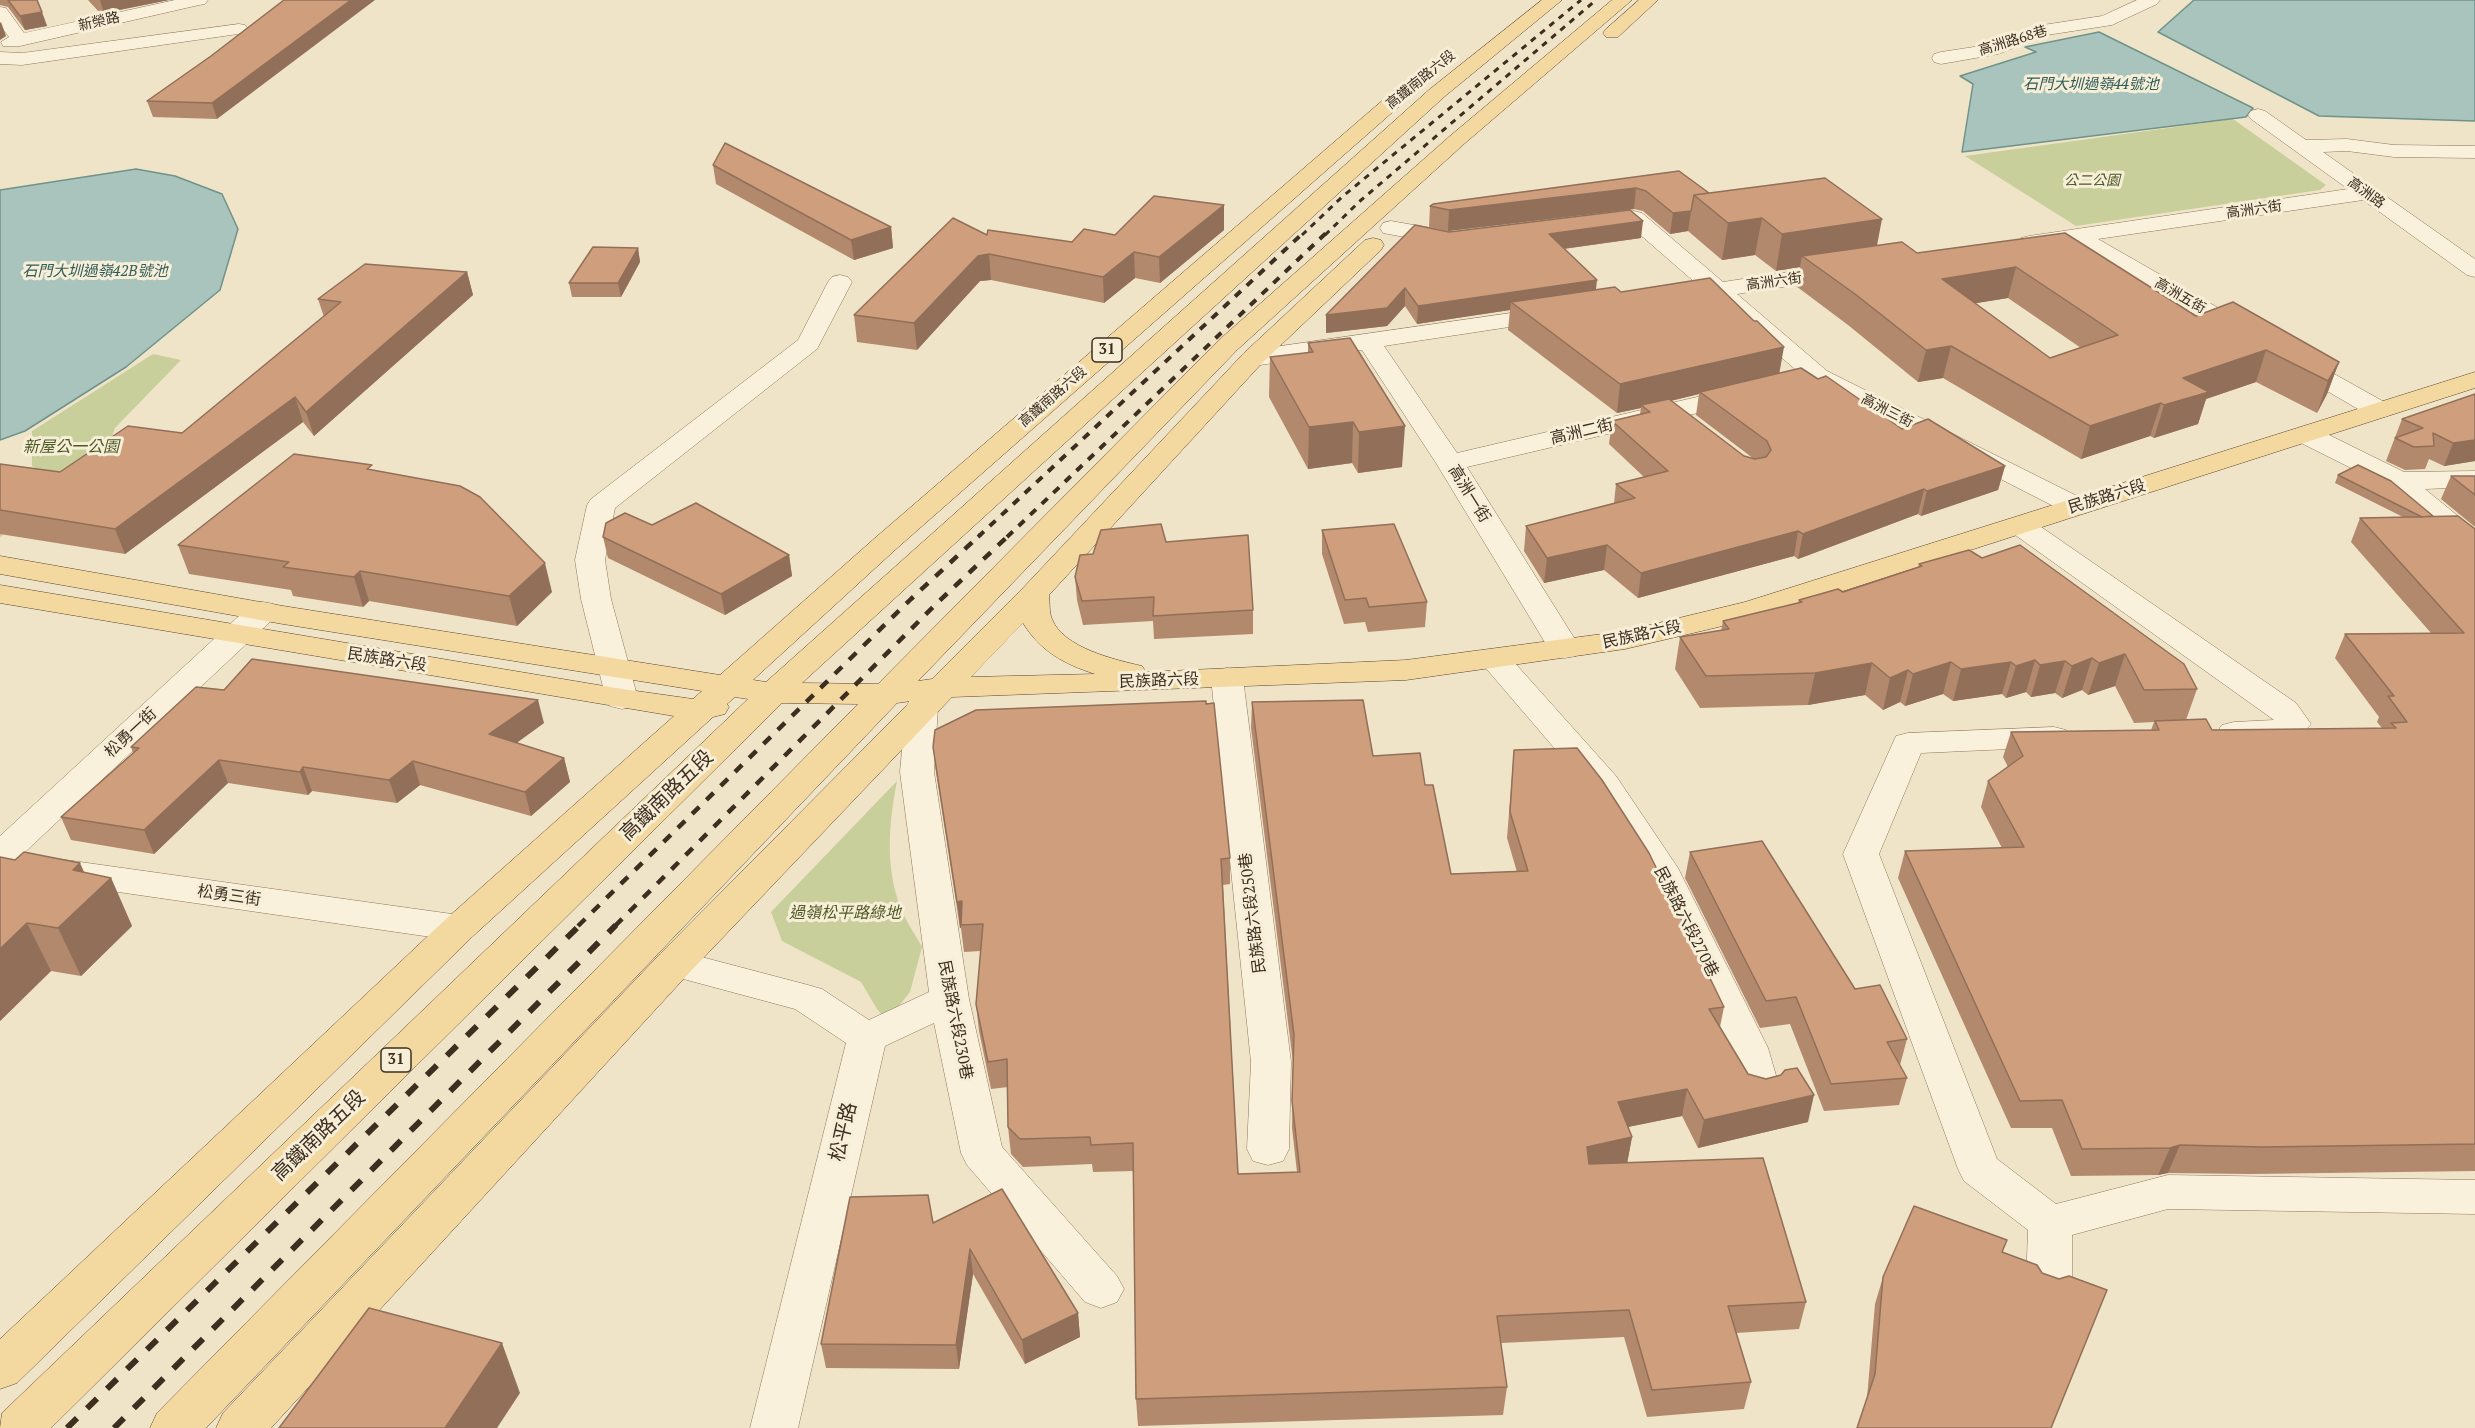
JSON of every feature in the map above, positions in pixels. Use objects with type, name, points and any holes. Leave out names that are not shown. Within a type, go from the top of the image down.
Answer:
[{"type":"main road","name":"高鐵南路六段","points":[[712,698],[885,543],[1414,83],[1523,0]]},
{"type":"main road","name":"高鐵南路六段","points":[[773,693],[1437,93],[1553,0]]},
{"type":"main road","points":[[240,1428],[675,963],[918,696],[1228,345],[1552,59],[1623,0]]},
{"type":"main road","points":[[174,1428],[918,696],[1034,594],[1253,358],[1391,228],[1649,0]]},
{"type":"main road","points":[[1532,103],[1552,59]]},
{"type":"main road","points":[[1437,93],[1445,66]]},
{"type":"main road","name":"民族路六段","points":[[0,594],[622,699],[712,698],[773,693],[918,696],[1406,670],[1625,640],[1754,609],[2475,380]]},
{"type":"main road","name":"民族路六段","points":[[0,565],[263,611],[614,667],[712,698]]},
{"type":"main road","points":[[1034,594],[1038,622],[1051,639],[1072,654],[1104,667],[1168,681]]},
{"type":"main road","name":"高鐵南路五段","points":[[19,1428],[773,693]]},
{"type":"main road","name":"31","points":[[0,1369],[459,928],[712,698]]},
{"type":"street","name":"新榮路","points":[[0,44],[199,0]]},
{"type":"street","name":"高洲路68巷","points":[[1941,58],[1991,50],[2043,30],[2106,21],[2151,0]]},
{"type":"street","points":[[76,8],[92,23]]},
{"type":"street","points":[[0,12],[20,40]]},
{"type":"street","points":[[0,58],[22,59],[239,29]]},
{"type":"street","name":"高洲路","points":[[2258,115],[2475,270]]},
{"type":"street","points":[[2302,146],[2347,145],[2394,151],[2464,150],[2475,152]]},
{"type":"street","name":"高洲六街","points":[[2006,247],[2365,193]]},
{"type":"street","name":"高洲三街","points":[[1575,225],[1634,218],[1818,376],[2075,506]]},
{"type":"street","points":[[1391,228],[1448,240],[1479,237]]},
{"type":"street","name":"高洲五街","points":[[2076,236],[2379,410]]},
{"type":"street","name":"高洲六街","points":[[1659,298],[1868,267]]},
{"type":"street","points":[[622,699],[596,599],[590,560],[601,505],[808,344],[840,282]]},
{"type":"street","points":[[1253,358],[1578,311]]},
{"type":"street","name":"高洲一街","points":[[1369,342],[1450,463],[1565,649]]},
{"type":"street","name":"高洲二街","points":[[1450,463],[1818,376]]},
{"type":"street","points":[[1671,411],[1698,431]]},
{"type":"street","points":[[2307,435],[2398,481],[2475,545]]},
{"type":"street","points":[[2398,481],[2475,479]]},
{"type":"street","points":[[2021,526],[2284,710],[2294,724],[2272,732],[2203,732]]},
{"type":"street","name":"松勇一街","points":[[0,856],[263,611]]},
{"type":"street","name":"民族路六段270巷","points":[[1494,659],[1604,784],[1665,878],[1748,1048],[1759,1089]]},
{"type":"street","name":"民族路六段250巷","points":[[1227,678],[1271,1062],[1268,1149]]},
{"type":"street","name":"民族路六段230巷","points":[[918,696],[917,772],[949,999],[982,1153],[1101,1289]]},
{"type":"street","points":[[2050,1223],[1979,1168],[1861,854],[1908,743],[2085,736]]},
{"type":"street","name":"松勇三街","points":[[0,863],[459,928]]},
{"type":"street","points":[[675,963],[808,999],[867,1038],[949,999]]},
{"type":"street","name":"松平路","points":[[774,1428],[867,1038]]},
{"type":"street","points":[[2050,1223],[2168,1192],[2475,1197]]},
{"type":"street","points":[[2049,1285],[2050,1223]]},
{"type":"green space","name":"公二公園","points":[[2233,119],[2326,185],[2320,190],[2076,226],[1965,156]]},
{"type":"green space","name":"新屋公一公園","points":[[153,354],[181,360],[115,428],[101,469],[0,537],[0,512],[47,477],[32,466],[32,431]]},
{"type":"green space","name":"過嶺松平路綠地","points":[[897,781],[890,828],[892,875],[902,911],[922,947],[910,992],[887,1021],[861,982],[782,941],[771,912]]},
{"type":"water","name":"石門大圳過嶺44號池","points":[[2194,0],[2475,0],[2475,121],[2319,116],[2158,32]]},
{"type":"water","name":"石門大圳過嶺44號池","points":[[2099,32],[2253,108],[2246,117],[1962,152],[1973,84],[1960,76],[2036,52],[2025,47]]},
{"type":"water","name":"石門大圳過嶺42B號池","points":[[136,169],[175,176],[222,194],[238,229],[220,290],[126,367],[25,431],[0,440],[0,190]]},
{"type":"building","points":[[8,0],[37,0],[42,12],[20,16]]},
{"type":"building","points":[[284,0],[351,0],[212,103],[147,101],[211,56]]},
{"type":"building","points":[[725,143],[891,227],[851,240],[713,165]]},
{"type":"building","points":[[1679,171],[1709,193],[1694,195],[1691,211],[1673,213],[1646,191],[1636,188],[1449,210],[1430,206],[1433,204]]},
{"type":"building","points":[[1825,178],[1882,219],[1782,234],[1762,218],[1728,223],[1694,195]]},
{"type":"building","points":[[1154,196],[1224,205],[1159,257],[1134,252],[1103,277],[989,254],[978,256],[914,323],[854,315],[953,218],[987,235],[988,230],[1072,242],[1084,229],[1115,235]]},
{"type":"building","points":[[1630,210],[1643,221],[1549,234],[1597,280],[1418,306],[1405,288],[1387,308],[1326,315],[1415,225],[1449,232]]},
{"type":"building","points":[[2065,233],[2196,316],[2233,302],[2339,362],[2328,381],[2266,350],[2183,378],[2209,392],[2164,405],[2161,403],[2090,426],[1951,346],[1926,350],[1802,256],[1902,242],[1917,253]],"holes":[[[2016,267],[2118,335],[2050,358],[1942,279]]]},
{"type":"building","points":[[593,247],[638,248],[618,283],[569,283]]},
{"type":"building","points":[[365,264],[467,272],[306,412],[295,397],[115,529],[0,510],[0,464],[60,472],[128,426],[182,433],[341,302],[318,299]]},
{"type":"building","points":[[1710,278],[1784,347],[1620,384],[1511,302],[1615,287],[1621,292]]},
{"type":"building","points":[[1350,338],[1405,426],[1359,432],[1353,422],[1309,427],[1270,357],[1313,352],[1308,343]]},
{"type":"building","points":[[1801,368],[1818,379],[1826,376],[1902,429],[1928,419],[2005,466],[1927,491],[1924,489],[1803,534],[1798,531],[1641,573],[1607,545],[1547,558],[1526,526],[1635,498],[1616,484],[1668,471],[1612,421],[1650,412],[1641,405],[1669,399],[1744,456],[1755,459],[1766,457],[1771,450],[1767,441],[1700,392]]},
{"type":"building","points":[[2475,394],[2475,440],[2453,443],[2433,433],[2434,446],[2414,447],[2395,438],[2423,428],[2402,419]]},
{"type":"building","points":[[294,454],[372,465],[367,469],[460,486],[480,497],[545,563],[509,596],[360,571],[354,577],[283,567],[289,562],[178,545]]},
{"type":"building","points":[[2358,465],[2391,481],[2433,516],[2422,517],[2338,475]]},
{"type":"building","points":[[2451,476],[2475,476],[2475,495]]},
{"type":"building","points":[[696,503],[789,555],[721,594],[603,537],[606,523],[625,513],[652,525]]},
{"type":"building","points":[[2458,516],[2475,529],[2475,1144],[2262,1147],[2180,1145],[2170,1148],[2082,1149],[2062,1100],[2020,1101],[1905,851],[2024,847],[1988,781],[2023,756],[2011,732],[2159,730],[2155,721],[2206,719],[2212,730],[2396,728],[2391,723],[2407,722],[2388,696],[2394,696],[2345,634],[2464,633],[2360,518]]},
{"type":"building","points":[[1161,524],[1166,542],[1248,535],[1253,610],[1153,616],[1154,597],[1082,601],[1075,577],[1080,555],[1093,554],[1101,530]]},
{"type":"building","points":[[1394,524],[1427,602],[1369,607],[1366,598],[1345,600],[1322,530]]},
{"type":"building","points":[[2020,545],[2184,664],[2197,689],[2144,690],[2125,654],[2099,663],[2092,658],[2072,666],[2065,661],[2040,665],[2035,660],[2016,666],[2011,662],[1961,669],[1951,662],[1913,674],[1908,670],[1890,678],[1872,663],[1815,673],[1706,676],[1680,637],[1729,629],[1723,621],[1802,602],[1799,600],[1838,589],[1843,592],[1922,566],[1919,564],[1969,550],[1982,558]]},
{"type":"building","points":[[252,659],[538,700],[489,734],[564,758],[525,792],[413,761],[389,780],[303,767],[300,772],[219,760],[144,830],[61,817],[139,748],[131,747],[196,687],[224,690]]},
{"type":"building","points":[[1363,700],[1373,756],[1420,753],[1425,785],[1433,785],[1451,874],[1528,871],[1510,812],[1514,750],[1577,748],[1602,780],[1649,853],[1724,1007],[1709,1009],[1748,1074],[1766,1079],[1781,1075],[1785,1070],[1797,1068],[1814,1095],[1704,1120],[1687,1089],[1618,1102],[1632,1137],[1587,1147],[1589,1164],[1763,1158],[1806,1302],[1728,1306],[1751,1382],[1652,1390],[1629,1310],[1497,1316],[1507,1387],[1136,1399],[1133,1143],[1091,1145],[1090,1137],[1020,1139],[1008,1127],[1007,1059],[988,1062],[976,1004],[983,924],[961,925],[962,901],[957,902],[933,747],[935,730],[976,710],[1206,701],[1206,704],[1214,703],[1230,858],[1221,859],[1238,1174],[1300,1172],[1292,1101],[1294,1035],[1252,702]]},
{"type":"building","points":[[1762,841],[1855,989],[1880,985],[1907,1039],[1887,1042],[1907,1078],[1831,1084],[1796,997],[1766,1001],[1690,852]]},
{"type":"building","points":[[24,852],[80,863],[73,870],[111,878],[58,928],[27,923],[0,949],[0,857],[15,860]]},
{"type":"building","points":[[1002,1189],[1078,1313],[1022,1340],[970,1249],[956,1345],[821,1344],[850,1197],[928,1195],[933,1223]]},
{"type":"building","points":[[1914,1206],[2007,1240],[2002,1252],[2037,1265],[2042,1273],[2059,1279],[2069,1276],[2107,1290],[2051,1428],[1857,1428],[1875,1374],[1883,1277]]},
{"type":"building","points":[[369,1308],[502,1343],[445,1428],[279,1428]]},
{"type":"railway","points":[[1302,235],[1342,197],[1581,0]]},
{"type":"railway","points":[[1325,235],[1360,201],[1596,0]]},
{"type":"railway","points":[[978,537],[1303,233]]},
{"type":"railway","points":[[1007,537],[1326,233]]},
{"type":"railway","points":[[578,926],[911,599],[980,535]]},
{"type":"railway","points":[[615,926],[935,605],[1009,535]]},
{"type":"railway","points":[[67,1428],[580,925]]},
{"type":"railway","points":[[114,1428],[616,925]]}]
